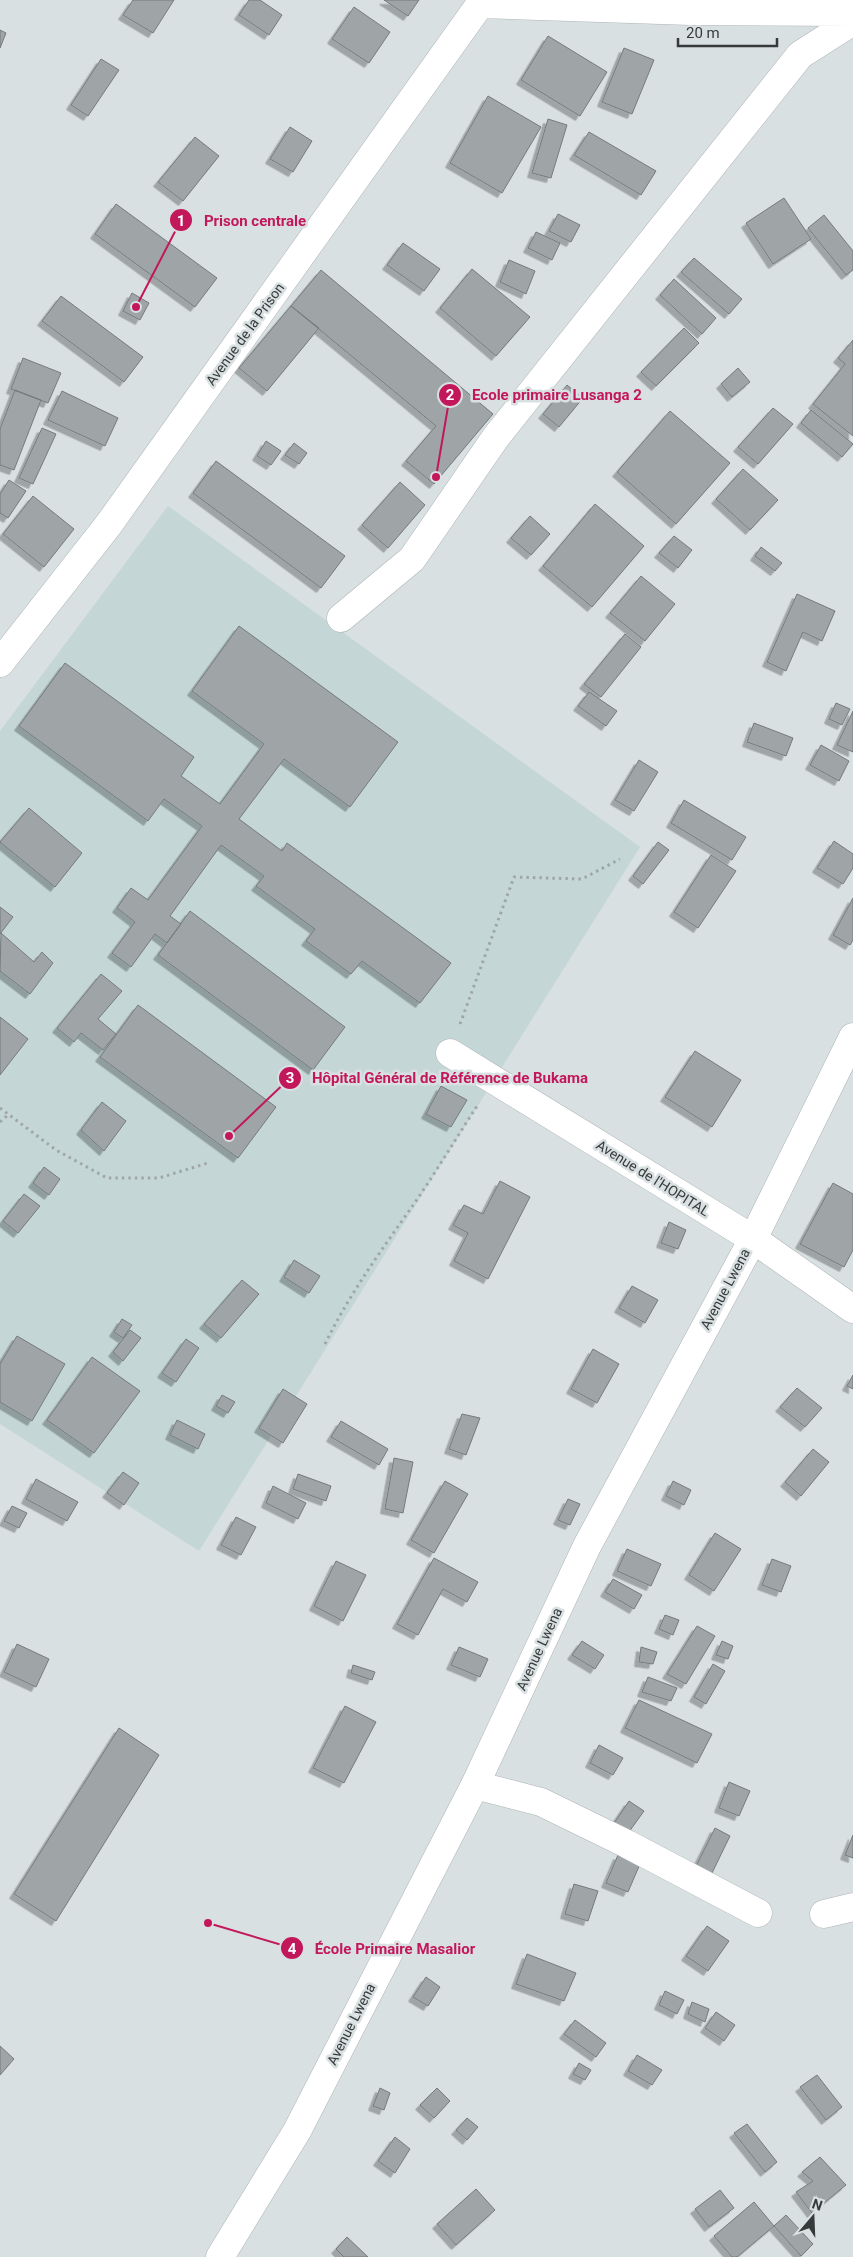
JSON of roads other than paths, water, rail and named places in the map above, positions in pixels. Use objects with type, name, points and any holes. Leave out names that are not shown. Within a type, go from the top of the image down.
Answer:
[{"type":"street","points":[[482,2],[690,11],[853,12]]},
{"type":"street","name":"Avenue de la Prison","points":[[2,658],[109,524],[482,2]]},
{"type":"street","points":[[341,618],[412,559],[496,437],[800,55],[853,20]]},
{"type":"street","name":"Avenue Lwena","points":[[220,2257],[297,2130],[475,1785],[587,1546],[753,1239],[853,1037]]},
{"type":"street","name":"Avenue de l'HOPITAL","points":[[450,1053],[753,1239],[853,1309]]},
{"type":"street","points":[[475,1785],[541,1802],[627,1844],[758,1913]]},
{"type":"street","points":[[824,1914],[853,1908]]},
{"type":"place","name":"Prison centrale","points":[[136,307]]},
{"type":"place","name":"Ecole primaire Lusanga 2","points":[[436,477]]},
{"type":"place","name":"Hôpital Général de Référence de Bukama","points":[[229,1136]]},
{"type":"place","name":"École Primaire Masalior","points":[[208,1923]]}]
